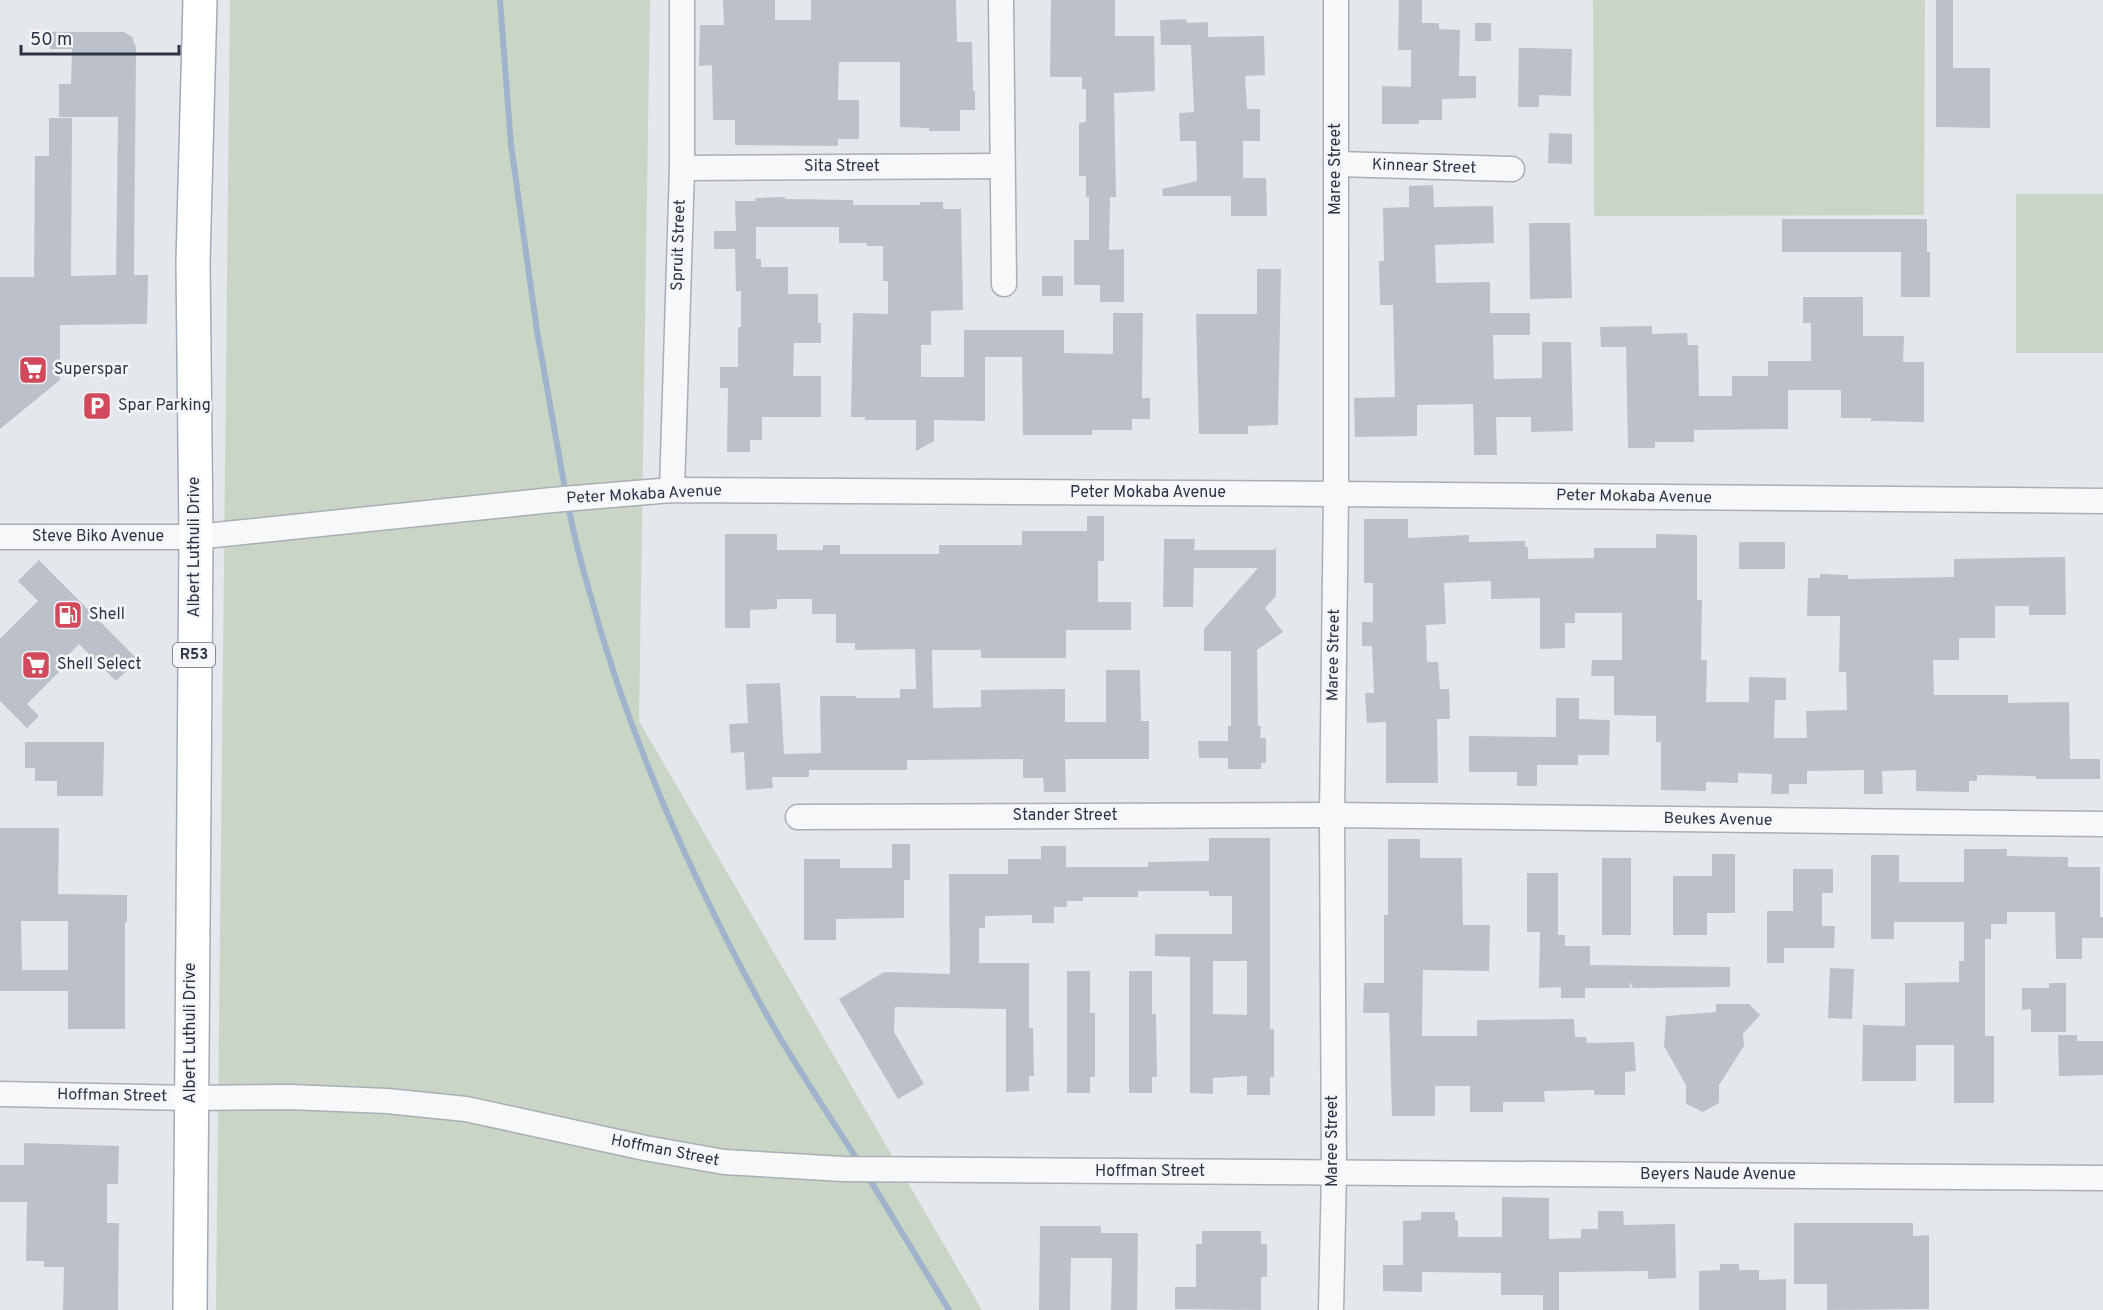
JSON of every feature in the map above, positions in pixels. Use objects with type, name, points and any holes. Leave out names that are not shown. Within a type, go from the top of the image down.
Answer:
[{"type":"main road","name":"Albert Luthuli Drive","points":[[190,1310],[196,537],[193,273],[200,0]]},
{"type":"street","name":"Spruit Street","points":[[672,490],[682,168],[682,0]]},
{"type":"street","points":[[1001,0],[1004,284]]},
{"type":"street","name":"Maree Street","points":[[1331,1310],[1334,1173],[1332,815],[1336,494],[1336,0]]},
{"type":"street","name":"Kinnear Street","points":[[1336,164],[1512,169]]},
{"type":"street","name":"Sita Street","points":[[682,168],[1002,166]]},
{"type":"street","name":"Peter Mokaba Avenue","points":[[196,537],[552,500],[672,490],[2103,501]]},
{"type":"street","name":"Steve Biko Avenue","points":[[0,537],[196,537]]},
{"type":"street","name":"Stander Street","points":[[798,817],[1332,815]]},
{"type":"street","name":"Beukes Avenue","points":[[1332,815],[2103,825]]},
{"type":"street","name":"Hoffman Street","points":[[0,1094],[191,1098],[290,1097],[387,1101],[466,1108],[645,1148],[724,1162],[843,1169],[1334,1173]]},
{"type":"street","name":"Beyers Naude Avenue","points":[[1334,1173],[2103,1178]]},
{"type":"green space","points":[[230,0],[650,0],[639,721],[982,1310],[216,1310]]},
{"type":"green space","points":[[1593,0],[1925,0],[1924,215],[1594,216]]},
{"type":"green space","points":[[2016,194],[2103,194],[2103,353],[2016,353]]},
{"type":"building","points":[[723,0],[775,0],[775,20],[811,20],[811,0],[956,0],[957,42],[972,42],[975,110],[960,110],[960,131],[929,131],[929,128],[900,127],[900,62],[839,62],[838,100],[859,100],[859,139],[838,139],[838,146],[735,145],[735,120],[713,120],[712,65],[699,66],[700,25],[724,25]]},
{"type":"building","points":[[1051,0],[1115,0],[1115,36],[1154,36],[1155,91],[1114,93],[1116,197],[1110,197],[1109,250],[1124,249],[1124,302],[1100,302],[1100,285],[1074,285],[1074,240],[1089,240],[1089,197],[1086,197],[1086,176],[1079,176],[1079,123],[1086,122],[1086,89],[1082,89],[1082,77],[1050,77]]},
{"type":"building","points":[[1399,0],[1422,0],[1422,23],[1439,23],[1439,29],[1460,30],[1459,76],[1476,76],[1476,98],[1442,99],[1442,120],[1419,120],[1419,124],[1382,124],[1382,86],[1411,87],[1411,50],[1398,50]]},
{"type":"building","points":[[1936,0],[1953,0],[1953,68],[1990,68],[1990,128],[1936,127]]},
{"type":"building","points":[[1186,19],[1187,23],[1208,22],[1208,37],[1264,36],[1265,75],[1245,76],[1247,109],[1260,109],[1260,141],[1243,141],[1243,178],[1266,178],[1267,216],[1231,216],[1231,196],[1163,196],[1162,189],[1197,181],[1196,141],[1180,141],[1179,113],[1194,112],[1191,45],[1161,45],[1160,20]]},
{"type":"building","points":[[1475,23],[1491,23],[1491,41],[1475,41]]},
{"type":"building","points":[[50,32],[124,32],[132,37],[136,47],[134,275],[148,275],[147,324],[60,325],[60,380],[0,429],[0,277],[34,277],[35,156],[49,156],[49,118],[72,118],[71,276],[116,275],[118,117],[59,117],[59,84],[71,84],[72,49],[50,49]]},
{"type":"building","points":[[1519,48],[1572,49],[1571,96],[1539,95],[1539,107],[1518,107]]},
{"type":"building","points":[[1549,133],[1572,134],[1572,164],[1548,163]]},
{"type":"building","points":[[1433,185],[1434,207],[1493,206],[1494,243],[1435,245],[1436,283],[1490,282],[1490,313],[1530,313],[1530,335],[1493,335],[1494,379],[1542,378],[1542,342],[1571,342],[1573,431],[1531,432],[1531,417],[1496,417],[1497,455],[1474,455],[1473,404],[1417,405],[1417,436],[1355,437],[1354,398],[1395,397],[1393,305],[1380,305],[1379,261],[1384,261],[1383,208],[1409,207],[1409,186]]},
{"type":"building","points":[[785,197],[785,199],[853,200],[853,205],[920,205],[920,202],[943,202],[943,209],[961,209],[963,310],[931,311],[931,345],[921,345],[921,377],[964,377],[964,330],[1064,330],[1064,353],[1113,354],[1113,313],[1143,313],[1142,398],[1150,398],[1150,419],[1132,419],[1132,430],[1092,430],[1092,435],[1023,435],[1022,357],[985,357],[985,421],[934,420],[934,441],[916,451],[916,420],[865,420],[865,417],[851,417],[853,313],[888,314],[888,281],[883,281],[883,246],[867,246],[867,243],[839,243],[839,227],[756,227],[756,259],[761,259],[761,267],[788,267],[788,294],[818,294],[821,343],[794,343],[793,376],[821,376],[821,417],[762,417],[762,440],[750,440],[750,452],[727,452],[728,388],[720,388],[720,367],[738,367],[741,291],[736,291],[735,249],[714,249],[714,231],[736,231],[735,201]]},
{"type":"building","points":[[1782,219],[1927,219],[1930,297],[1901,297],[1901,252],[1782,252]]},
{"type":"building","points":[[1529,223],[1570,223],[1572,298],[1530,299]]},
{"type":"building","points":[[1257,269],[1281,269],[1278,425],[1248,426],[1248,434],[1199,434],[1196,314],[1257,314]]},
{"type":"building","points":[[1042,276],[1063,276],[1063,296],[1042,296]]},
{"type":"building","points":[[1803,297],[1863,297],[1863,336],[1904,336],[1903,362],[1924,362],[1924,422],[1841,418],[1841,390],[1788,390],[1788,429],[1694,430],[1694,442],[1655,442],[1655,448],[1628,448],[1626,347],[1601,347],[1600,327],[1652,326],[1652,334],[1687,333],[1688,345],[1698,345],[1699,396],[1732,396],[1732,376],[1768,376],[1768,361],[1811,361],[1811,323],[1803,323]]},
{"type":"building","points":[[1087,516],[1104,516],[1104,561],[1098,561],[1098,602],[1131,602],[1131,630],[1066,630],[1066,658],[981,658],[981,650],[932,650],[933,708],[981,707],[981,690],[1065,689],[1065,722],[1106,722],[1106,670],[1140,670],[1141,721],[1149,721],[1149,759],[1065,759],[1066,792],[1044,792],[1043,778],[1023,778],[1023,759],[907,760],[907,770],[809,770],[809,777],[772,777],[773,788],[746,790],[744,752],[731,753],[729,724],[748,723],[746,684],[780,683],[784,754],[821,753],[820,696],[900,698],[900,689],[916,689],[915,649],[855,650],[855,643],[836,643],[836,614],[812,614],[812,599],[777,599],[777,609],[750,610],[750,628],[725,628],[725,534],[777,534],[777,550],[823,550],[823,545],[840,545],[840,554],[939,554],[939,545],[1022,545],[1022,531],[1087,531]]},
{"type":"building","points":[[1364,519],[1408,519],[1408,538],[1469,535],[1469,542],[1525,541],[1525,547],[1528,547],[1528,559],[1594,558],[1594,548],[1656,548],[1656,534],[1697,535],[1697,600],[1702,600],[1701,660],[1707,660],[1706,702],[1749,702],[1749,677],[1786,678],[1786,700],[1775,700],[1774,738],[1807,738],[1806,711],[1847,710],[1846,672],[1839,672],[1840,616],[1807,616],[1808,578],[1820,578],[1820,574],[1848,575],[1848,579],[1954,577],[1954,559],[2065,557],[2066,615],[2029,615],[2029,606],[1995,606],[1995,638],[1959,638],[1959,660],[1933,660],[1934,695],[2008,695],[2008,703],[2069,702],[2070,759],[2100,759],[2100,779],[2036,779],[2036,776],[1977,775],[1977,781],[1969,781],[1969,792],[1916,791],[1916,770],[1882,771],[1883,794],[1864,794],[1864,770],[1807,771],[1807,784],[1789,784],[1789,794],[1771,794],[1772,774],[1738,773],[1738,783],[1706,782],[1706,791],[1661,790],[1661,742],[1656,742],[1656,716],[1614,715],[1614,676],[1591,676],[1592,660],[1622,660],[1622,613],[1575,613],[1575,623],[1565,623],[1565,648],[1540,649],[1540,598],[1491,599],[1491,581],[1444,583],[1446,624],[1426,625],[1427,662],[1438,662],[1440,689],[1449,689],[1450,719],[1437,719],[1438,783],[1386,783],[1386,722],[1367,723],[1365,693],[1374,693],[1372,646],[1362,646],[1362,622],[1373,622],[1373,583],[1364,583]]},
{"type":"building","points":[[1164,539],[1195,539],[1194,550],[1274,550],[1276,547],[1276,596],[1265,608],[1283,632],[1257,650],[1258,726],[1261,726],[1260,738],[1266,738],[1266,763],[1261,763],[1261,769],[1228,769],[1228,758],[1199,758],[1198,741],[1228,741],[1228,726],[1231,726],[1231,651],[1204,651],[1204,629],[1258,568],[1194,568],[1193,607],[1163,607]]},
{"type":"building","points":[[1739,542],[1785,542],[1785,569],[1739,569]]},
{"type":"building","points":[[39,560],[138,660],[116,681],[79,644],[55,669],[59,672],[27,704],[39,716],[27,728],[0,701],[0,639],[38,601],[18,581]]},
{"type":"building","points":[[1556,698],[1579,698],[1579,719],[1610,720],[1609,755],[1578,755],[1578,765],[1537,765],[1537,786],[1517,786],[1517,772],[1469,772],[1469,736],[1556,737]]},
{"type":"building","points":[[25,742],[104,742],[103,796],[57,796],[57,781],[35,781],[35,768],[25,768]]},
{"type":"building","points":[[0,828],[59,828],[58,894],[127,895],[125,1029],[68,1029],[68,991],[0,991]],"holes":[[[21,921],[68,921],[68,970],[22,970]]]},
{"type":"building","points":[[1209,838],[1270,838],[1270,1029],[1274,1029],[1274,1077],[1270,1077],[1270,1095],[1247,1095],[1247,1076],[1213,1078],[1213,1094],[1190,1093],[1190,957],[1155,956],[1155,934],[1232,934],[1232,896],[1209,896],[1209,891],[1138,891],[1138,897],[1083,897],[1083,901],[1067,901],[1067,907],[1054,907],[1054,923],[1032,923],[1032,915],[985,916],[985,928],[979,928],[979,963],[1029,963],[1029,1028],[1033,1028],[1034,1076],[1029,1076],[1029,1091],[1006,1092],[1006,1009],[895,1007],[894,1032],[924,1084],[898,1099],[839,999],[884,972],[950,974],[949,874],[1008,874],[1008,859],[1041,859],[1041,846],[1066,846],[1066,867],[1148,867],[1148,862],[1209,861]],"holes":[[[1213,961],[1247,961],[1247,1015],[1213,1014]]]},
{"type":"building","points":[[1388,839],[1420,839],[1420,858],[1462,858],[1463,925],[1490,925],[1489,971],[1423,970],[1422,1036],[1477,1036],[1477,1020],[1574,1019],[1575,1037],[1586,1037],[1587,1043],[1634,1042],[1636,1071],[1625,1072],[1625,1095],[1594,1095],[1594,1090],[1544,1091],[1545,1102],[1503,1102],[1503,1112],[1470,1112],[1470,1086],[1435,1086],[1435,1116],[1392,1116],[1389,1013],[1363,1013],[1364,983],[1384,983],[1384,915],[1388,915]]},
{"type":"building","points":[[892,844],[910,844],[910,880],[904,880],[904,918],[836,919],[836,940],[804,940],[804,859],[840,859],[840,868],[892,868]]},
{"type":"building","points":[[1964,849],[2007,849],[2007,856],[2068,857],[2068,867],[2100,867],[2100,917],[2103,917],[2103,938],[2082,938],[2082,959],[2056,959],[2055,912],[2007,912],[2007,924],[1991,924],[1991,939],[1985,939],[1985,1036],[1994,1036],[1994,1103],[1954,1103],[1954,1045],[1916,1045],[1916,1081],[1862,1081],[1863,1025],[1905,1026],[1905,983],[1959,982],[1959,961],[1964,961],[1964,922],[1894,922],[1894,939],[1871,939],[1871,855],[1899,855],[1899,882],[1964,882]]},
{"type":"building","points":[[1712,854],[1735,854],[1735,913],[1707,913],[1707,935],[1673,935],[1673,876],[1712,876]]},
{"type":"building","points":[[1602,858],[1631,858],[1631,935],[1602,935]]},
{"type":"building","points":[[1793,869],[1833,869],[1833,893],[1822,893],[1822,926],[1835,926],[1834,948],[1784,948],[1784,963],[1767,963],[1767,911],[1793,911]]},
{"type":"building","points":[[1527,873],[1558,873],[1558,935],[1565,935],[1565,946],[1590,946],[1590,965],[1730,967],[1730,987],[1633,988],[1629,981],[1630,988],[1585,988],[1585,998],[1561,998],[1561,987],[1539,988],[1540,932],[1527,932]]},
{"type":"building","points":[[1830,968],[1854,969],[1852,1019],[1828,1018]]},
{"type":"building","points":[[1067,971],[1090,971],[1090,1013],[1095,1013],[1095,1077],[1090,1077],[1090,1093],[1067,1093]]},
{"type":"building","points":[[1129,971],[1152,971],[1152,1014],[1156,1014],[1157,1077],[1152,1077],[1152,1093],[1129,1093]]},
{"type":"building","points":[[2049,983],[2066,983],[2066,1032],[2031,1032],[2031,1009],[2022,1010],[2022,988],[2049,988]]},
{"type":"building","points":[[1716,1004],[1749,1004],[1760,1015],[1743,1034],[1744,1046],[1719,1085],[1719,1103],[1703,1112],[1686,1104],[1686,1085],[1664,1046],[1666,1016],[1716,1012]]},
{"type":"building","points":[[2058,1035],[2077,1035],[2077,1041],[2103,1041],[2103,1075],[2059,1076]]},
{"type":"building","points":[[24,1143],[119,1146],[118,1184],[107,1184],[107,1223],[119,1223],[118,1310],[63,1310],[64,1267],[44,1267],[44,1261],[26,1261],[27,1202],[0,1202],[0,1165],[24,1165]]},
{"type":"building","points":[[1502,1197],[1549,1198],[1549,1239],[1581,1238],[1581,1229],[1598,1229],[1598,1211],[1623,1211],[1624,1225],[1675,1224],[1676,1278],[1648,1279],[1648,1271],[1559,1272],[1559,1310],[1543,1310],[1543,1295],[1501,1295],[1501,1273],[1422,1272],[1422,1292],[1383,1291],[1383,1265],[1403,1265],[1403,1221],[1421,1220],[1421,1212],[1455,1212],[1455,1220],[1458,1221],[1458,1237],[1502,1237]]},
{"type":"building","points":[[1794,1223],[1913,1223],[1913,1236],[1929,1235],[1929,1309],[1827,1310],[1827,1284],[1794,1284]]},
{"type":"building","points":[[1040,1226],[1101,1226],[1101,1233],[1138,1233],[1137,1310],[1111,1310],[1112,1258],[1071,1258],[1070,1310],[1039,1310]]},
{"type":"building","points":[[1202,1231],[1261,1231],[1261,1244],[1267,1244],[1267,1277],[1261,1277],[1261,1310],[1175,1309],[1175,1287],[1196,1287],[1196,1244],[1202,1244]]},
{"type":"building","points":[[1720,1264],[1739,1264],[1739,1270],[1759,1270],[1759,1280],[1786,1279],[1786,1310],[1699,1310],[1699,1271],[1720,1270]]},
{"type":"waterway","points":[[500,0],[511,145],[537,331],[566,495]]},
{"type":"waterway","points":[[568,505],[581,563],[624,704],[688,860],[737,961],[775,1030],[860,1164]]},
{"type":"waterway","points":[[867,1175],[949,1310]]},
{"type":"place","name":"Superspar","points":[[33,370]]},
{"type":"place","name":"Spar Parking","points":[[97,406]]},
{"type":"place","name":"Shell","points":[[68,615]]},
{"type":"place","name":"Shell Select","points":[[36,665]]}]
